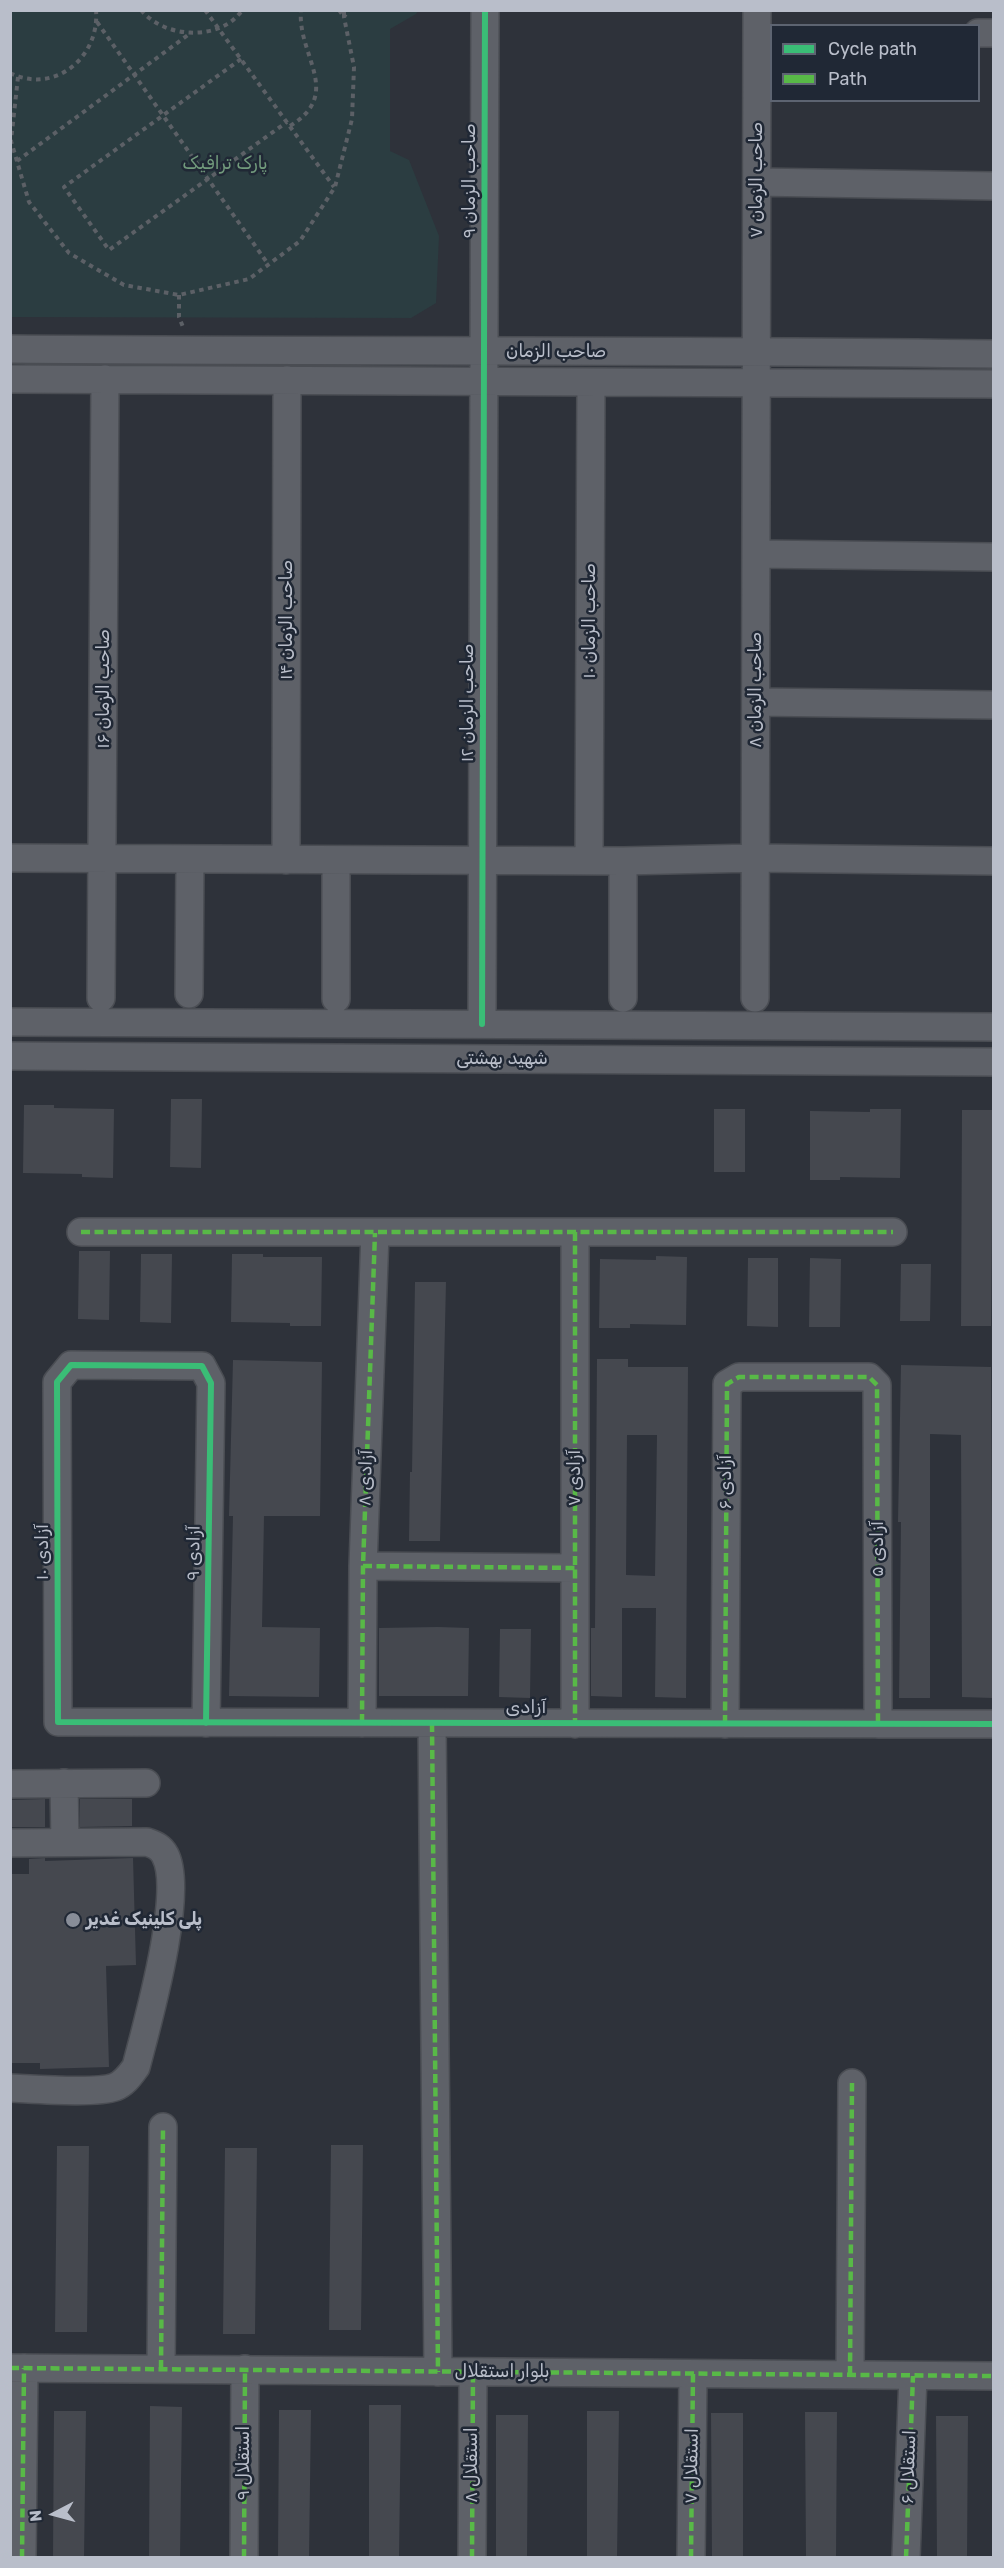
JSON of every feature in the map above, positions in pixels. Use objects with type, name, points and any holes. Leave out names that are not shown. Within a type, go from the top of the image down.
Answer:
[{"type":"street","name":"صاحب الزمان ۹","points":[[484,381],[485,10]]},
{"type":"street","name":"صاحب الزمان ۷","points":[[756,382],[757,182],[762,24]]},
{"type":"street","points":[[757,182],[993,186]]},
{"type":"street","name":"صاحب الزمان","points":[[10,349],[484,352],[756,350],[993,354]]},
{"type":"street","name":"صاحب الزمان","points":[[10,379],[993,384]]},
{"type":"street","name":"صاحب الزمان ۱۶","points":[[101,998],[104,859],[105,379]]},
{"type":"street","name":"صاحب الزمان ۱۴","points":[[286,860],[287,380]]},
{"type":"street","name":"صاحب الزمان ۱۲","points":[[482,1024],[484,381]]},
{"type":"street","name":"صاحب الزمان ۱۰","points":[[589,861],[591,382]]},
{"type":"street","name":"صاحب الزمان ۸","points":[[755,998],[756,382]]},
{"type":"street","points":[[756,554],[993,557]]},
{"type":"street","points":[[756,702],[993,705]]},
{"type":"street","points":[[10,858],[589,861],[755,858],[993,861]]},
{"type":"street","points":[[189,994],[190,859]]},
{"type":"street","points":[[336,860],[336,999]]},
{"type":"street","points":[[623,861],[623,998]]},
{"type":"street","name":"شهید بهشتی","points":[[10,1022],[993,1027]]},
{"type":"street","name":"شهید بهشتی","points":[[10,1056],[993,1062]]},
{"type":"street","points":[[81,1232],[893,1232]]},
{"type":"street","name":"آزادی ۷","points":[[575,1232],[575,1724]]},
{"type":"street","name":"آزادی ۸","points":[[362,1723],[363,1566],[375,1233]]},
{"type":"street","name":"آزادی ۹","points":[[57,1382],[71,1365],[202,1366],[211,1383],[206,1723]]},
{"type":"street","name":"آزادی ۶","points":[[725,1724],[727,1384],[739,1377],[869,1377]]},
{"type":"street","name":"آزادی ۵","points":[[869,1377],[877,1385],[878,1724]]},
{"type":"street","name":"آزادی ۱۰","points":[[57,1382],[58,1722]]},
{"type":"street","points":[[363,1566],[575,1568]]},
{"type":"street","name":"آزادی","points":[[58,1722],[993,1724]]},
{"type":"street","points":[[432,1723],[438,2372]]},
{"type":"street","points":[[10,1784],[146,1783]]},
{"type":"street","points":[[64,1784],[65,1842]]},
{"type":"street","points":[[10,1842],[147,1842],[159,1847],[170,1868],[171,1884],[163,1959],[136,2067],[126,2080],[115,2087],[98,2090],[10,2088]]},
{"type":"street","points":[[850,2375],[852,2083]]},
{"type":"street","points":[[161,2369],[163,2127]]},
{"type":"street","points":[[17,2368],[22,2558]]},
{"type":"street","name":"بلوار استقلال","points":[[17,2368],[993,2376]]},
{"type":"street","name":"استقلال ۹","points":[[244,2558],[245,2369]]},
{"type":"street","name":"استقلال ۸","points":[[472,2558],[473,2372]]},
{"type":"street","name":"استقلال ۷","points":[[691,2558],[693,2374]]},
{"type":"street","name":"استقلال ۶","points":[[906,2558],[912,2376]]},
{"type":"path","points":[[10,74],[34,80],[49,79],[77,64],[87,52],[94,38],[97,22],[96,10]]},
{"type":"path","points":[[141,10],[148,18],[173,31],[201,33],[228,24],[243,10]]},
{"type":"path","points":[[206,10],[335,187]]},
{"type":"path","points":[[241,59],[64,187],[109,250],[288,124],[304,118],[313,105],[317,89],[315,73],[304,43],[301,10]]},
{"type":"path","points":[[18,77],[11,141],[29,202],[69,253],[124,285],[179,295],[249,279],[300,241],[335,187],[352,119],[354,67],[344,17],[339,10]]},
{"type":"path","points":[[344,17],[346,10]]},
{"type":"path","points":[[97,22],[268,264]]},
{"type":"path","points":[[17,161],[192,32]]},
{"type":"path","points":[[179,295],[179,317],[193,351]]},
{"type":"green space","name":"پارک ترافیک","points":[[11,10],[418,11],[390,29],[390,151],[409,160],[439,236],[436,303],[411,318],[11,317]]},
{"type":"building","points":[[171,1099],[202,1099],[201,1168],[170,1167]]},
{"type":"building","points":[[24,1105],[114,1109],[113,1178],[82,1177],[82,1174],[23,1173]]},
{"type":"building","points":[[714,1109],[745,1109],[745,1172],[714,1172]]},
{"type":"building","points":[[870,1109],[901,1109],[900,1178],[840,1177],[840,1180],[810,1180],[810,1111],[870,1112]]},
{"type":"building","points":[[962,1110],[993,1110],[991,1326],[961,1326]]},
{"type":"building","points":[[79,1251],[110,1251],[109,1320],[78,1319]]},
{"type":"building","points":[[141,1254],[172,1254],[171,1323],[140,1322]]},
{"type":"building","points":[[232,1254],[263,1254],[263,1257],[322,1257],[321,1326],[231,1322]]},
{"type":"building","points":[[656,1256],[687,1257],[686,1325],[630,1324],[630,1328],[599,1328],[600,1259],[656,1260]]},
{"type":"building","points":[[748,1258],[778,1258],[778,1327],[747,1326]]},
{"type":"building","points":[[810,1258],[841,1259],[840,1327],[809,1327]]},
{"type":"building","points":[[901,1264],[931,1264],[930,1321],[900,1321]]},
{"type":"building","points":[[415,1282],[446,1282],[440,1541],[409,1541]]},
{"type":"building","points":[[597,1359],[628,1359],[628,1367],[688,1367],[686,1698],[655,1697],[656,1608],[622,1608],[622,1697],[591,1696],[591,1628],[595,1628]],"holes":[[[627,1435],[657,1435],[655,1576],[626,1575]]]},
{"type":"building","points":[[233,1360],[322,1362],[320,1516],[264,1516],[262,1627],[320,1628],[319,1697],[229,1696],[233,1516],[229,1516]]},
{"type":"building","points":[[901,1365],[991,1367],[993,1698],[962,1697],[961,1435],[930,1434],[930,1698],[899,1698],[901,1522],[898,1522]]},
{"type":"building","points":[[379,1628],[469,1628],[468,1696],[379,1696]]},
{"type":"building","points":[[500,1629],[531,1629],[530,1698],[499,1697]]},
{"type":"building","points":[[45,1799],[45,1827],[10,1827],[10,1800]]},
{"type":"building","points":[[80,1799],[132,1799],[132,1826],[80,1827]]},
{"type":"building","name":"پلی کلینیک غدیر","points":[[45,1858],[45,1861],[133,1858],[136,1965],[106,1966],[109,2067],[40,2069],[40,2063],[10,2063],[10,1874],[29,1874],[29,1859]]},
{"type":"building","points":[[331,2145],[363,2145],[361,2330],[329,2330]]},
{"type":"building","points":[[57,2146],[89,2146],[87,2332],[55,2332]]},
{"type":"building","points":[[225,2148],[257,2148],[255,2334],[223,2334]]},
{"type":"building","points":[[369,2405],[401,2405],[399,2558],[369,2558]]},
{"type":"building","points":[[150,2406],[182,2407],[180,2558],[149,2558]]},
{"type":"building","points":[[279,2410],[311,2410],[309,2558],[278,2558]]},
{"type":"building","points":[[54,2411],[86,2411],[84,2558],[53,2558]]},
{"type":"building","points":[[587,2411],[619,2411],[617,2558],[587,2558]]},
{"type":"building","points":[[805,2412],[837,2412],[836,2558],[806,2558]]},
{"type":"building","points":[[711,2413],[743,2413],[743,2558],[712,2558]]},
{"type":"building","points":[[496,2415],[528,2415],[527,2558],[496,2558]]},
{"type":"building","points":[[936,2416],[968,2416],[967,2558],[937,2558]]},
{"type":"marked path","points":[[81,1232],[893,1232]]},
{"type":"marked path","points":[[575,1232],[575,1724]]},
{"type":"marked path","points":[[362,1723],[363,1566],[375,1233]]},
{"type":"marked path","points":[[725,1724],[727,1384],[739,1377],[869,1377],[877,1385],[878,1724]]},
{"type":"marked path","points":[[363,1566],[575,1568]]},
{"type":"marked path","points":[[432,1723],[438,2372]]},
{"type":"marked path","points":[[850,2375],[852,2083]]},
{"type":"marked path","points":[[161,2369],[163,2127]]},
{"type":"marked path","points":[[10,2368],[994,2376]]},
{"type":"marked path","points":[[22,2558],[24,2368]]},
{"type":"marked path","points":[[244,2558],[245,2369]]},
{"type":"marked path","points":[[472,2558],[473,2372]]},
{"type":"marked path","points":[[691,2558],[693,2374]]},
{"type":"marked path","points":[[906,2558],[913,2376]]},
{"type":"cycle path","points":[[482,1024],[485,10]]},
{"type":"cycle path","points":[[206,1723],[211,1383],[202,1366],[71,1365],[57,1382],[58,1722],[994,1724]]},
{"type":"place","name":"پلی کلینیک غدیر","points":[[73,1920]]}]
